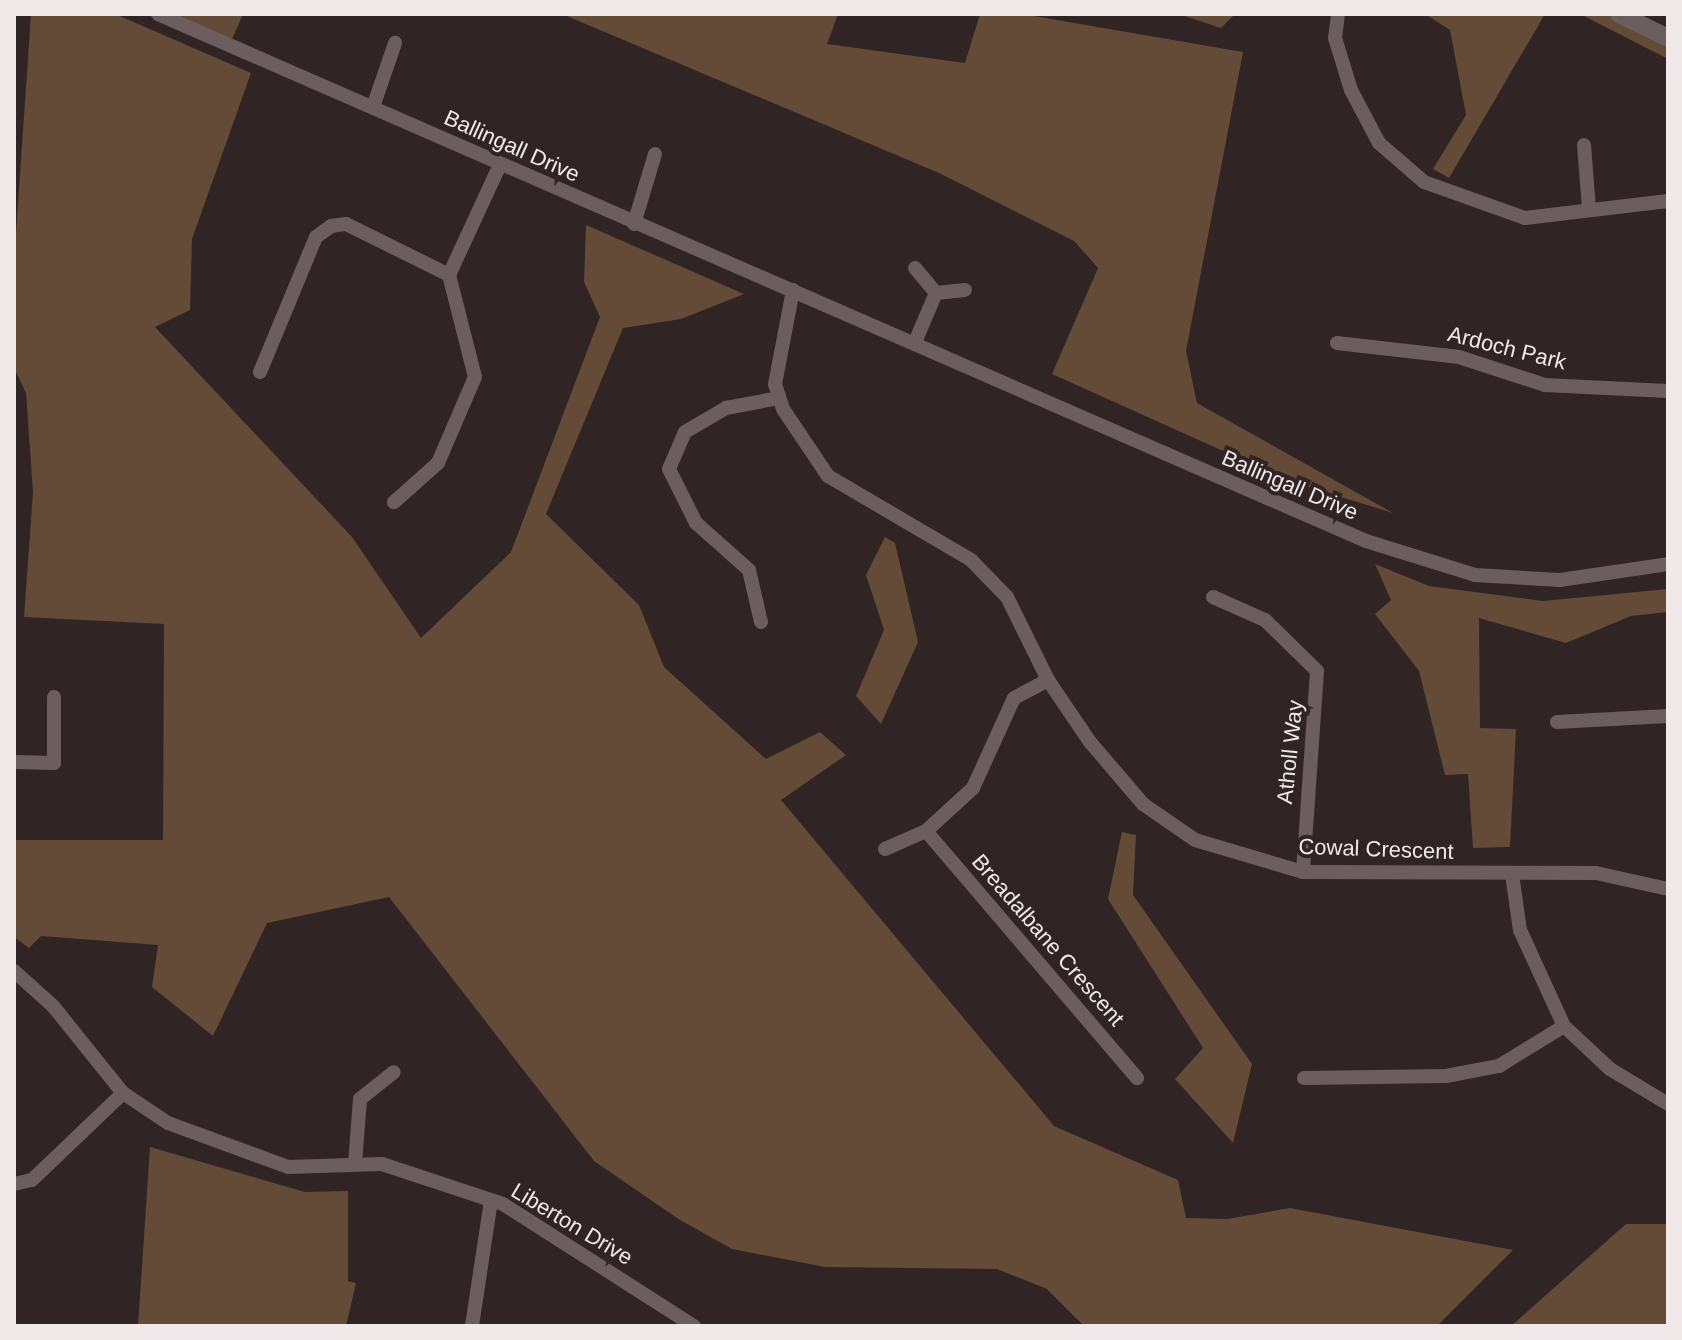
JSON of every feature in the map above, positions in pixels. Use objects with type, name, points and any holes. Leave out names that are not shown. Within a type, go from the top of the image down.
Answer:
[{"type":"street","name":"Ballingall Drive","points":[[158,14],[373,107],[499,167],[915,342],[1267,500],[1445,569],[1560,580],[1668,564]]},
{"type":"street","points":[[1338,14],[1335,38],[1351,90],[1379,143],[1424,182],[1525,218],[1668,201]]},
{"type":"street","points":[[1619,14],[1668,38]]},
{"type":"street","points":[[373,107],[395,43]]},
{"type":"street","points":[[1584,145],[1589,208]]},
{"type":"street","points":[[634,224],[655,154]]},
{"type":"street","points":[[394,502],[438,463],[475,377],[449,275],[499,167]]},
{"type":"street","points":[[260,372],[316,237],[331,226],[346,224],[449,275]]},
{"type":"street","points":[[915,268],[936,293]]},
{"type":"street","points":[[761,622],[749,570],[696,523],[669,469],[685,432],[726,408],[779,398],[779,343],[793,290]]},
{"type":"street","points":[[936,293],[965,290]]},
{"type":"street","points":[[915,342],[936,293]]},
{"type":"street","name":"Ardoch Park","points":[[1337,343],[1459,357],[1545,385],[1668,391]]},
{"type":"street","name":"Cowal Crescent","points":[[779,398],[828,476],[971,560],[1007,597],[1048,680],[1143,804],[1195,840],[1303,872],[1596,873],[1668,889]]},
{"type":"street","name":"Atholl Way","points":[[1213,597],[1265,620],[1317,671],[1303,872]]},
{"type":"street","points":[[885,849],[926,831],[973,788],[1014,698],[1048,680]]},
{"type":"street","points":[[14,762],[54,763],[54,697]]},
{"type":"street","points":[[1557,722],[1668,716]]},
{"type":"street","name":"Breadalbane Crescent","points":[[926,831],[1137,1078]]},
{"type":"street","points":[[1512,874],[1520,930],[1564,1026],[1610,1069],[1668,1104]]},
{"type":"street","name":"Liberton Drive","points":[[14,971],[53,1006],[123,1093],[168,1123],[288,1167],[382,1164],[491,1200],[694,1326]]},
{"type":"street","points":[[1304,1078],[1446,1076],[1499,1066],[1564,1026]]},
{"type":"street","points":[[355,1164],[360,1099],[394,1072]]},
{"type":"street","points":[[14,1184],[32,1180],[123,1093]]},
{"type":"street","points":[[472,1326],[491,1200]]},
{"type":"shaded area","points":[[31,14],[115,14],[251,73],[192,239],[190,310],[155,327],[352,537],[421,638],[511,552],[600,317],[584,282],[586,225],[744,294],[681,319],[623,328],[546,514],[639,605],[664,667],[766,759],[820,732],[846,755],[781,800],[1054,1126],[1178,1180],[1186,1218],[1227,1219],[1290,1208],[1513,1250],[1437,1326],[1084,1326],[1047,1289],[997,1269],[825,1267],[732,1249],[680,1220],[594,1161],[389,897],[267,923],[213,1036],[152,987],[158,945],[41,936],[29,948],[14,937],[14,840],[163,840],[164,624],[24,617],[33,492],[26,393],[14,368],[14,262]]},
{"type":"shaded area","points":[[158,14],[243,14],[229,46]]},
{"type":"shaded area","points":[[562,14],[838,14],[827,44],[965,63],[980,14],[1022,14],[1243,52],[1186,351],[1197,403],[1393,513],[1292,482],[1052,374],[1098,268],[1074,241],[939,173]]},
{"type":"shaded area","points":[[1178,14],[1235,14],[1221,28]]},
{"type":"shaded area","points":[[1425,14],[1545,14],[1449,178],[1433,169],[1466,115],[1450,30]]},
{"type":"shaded area","points":[[1580,14],[1606,14],[1668,44],[1668,59]]},
{"type":"shaded area","points":[[885,537],[895,543],[918,642],[881,724],[856,696],[884,630],[866,575]]},
{"type":"shaded area","points":[[1375,564],[1429,586],[1543,601],[1668,589],[1668,612],[1631,616],[1566,643],[1479,618],[1480,728],[1516,729],[1510,847],[1473,848],[1468,774],[1445,775],[1419,671],[1375,614],[1391,600]]},
{"type":"shaded area","points":[[1122,832],[1136,835],[1133,895],[1252,1064],[1233,1143],[1175,1079],[1203,1048],[1108,899]]},
{"type":"shaded area","points":[[150,1147],[305,1192],[348,1191],[348,1281],[356,1283],[346,1326],[138,1326]]},
{"type":"shaded area","points":[[1626,1224],[1668,1224],[1668,1326],[1511,1326]]}]
